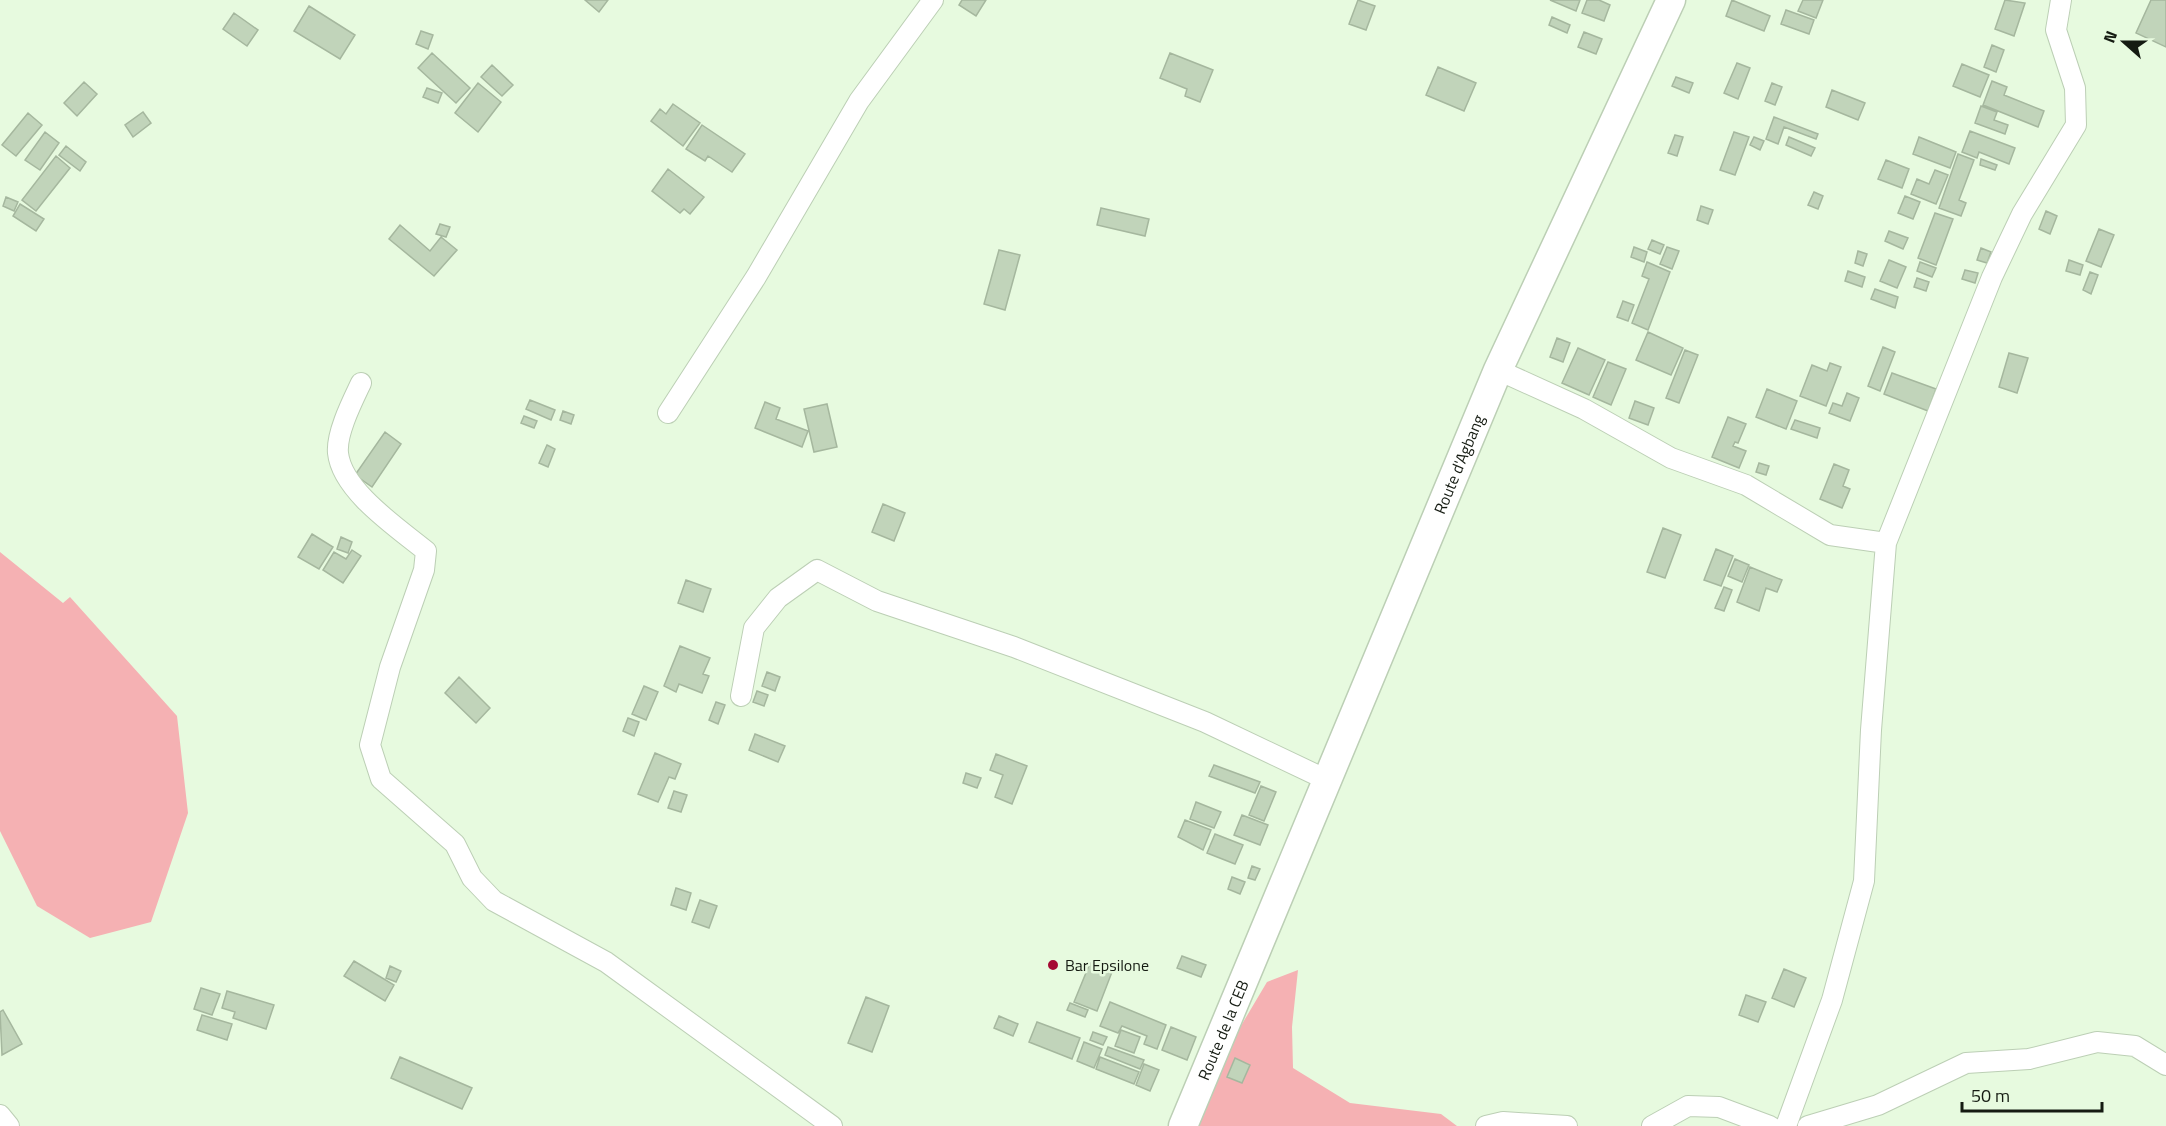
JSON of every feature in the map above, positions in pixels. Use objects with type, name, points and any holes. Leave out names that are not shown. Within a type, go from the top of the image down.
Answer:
[{"type":"main road","name":"Route d'Agbang","points":[[1262,934],[1498,369],[1671,0]]},
{"type":"main road","name":"Route de la CEB","points":[[1183,1126],[1262,934]]},
{"type":"street","points":[[668,414],[756,277],[859,101],[933,0]]},
{"type":"street","points":[[1786,1126],[1832,1000],[1864,880],[1871,730],[1886,543],[1992,277],[2022,214],[2076,125],[2075,88],[2056,30],[2061,0]]},
{"type":"street","points":[[1498,369],[1584,409],[1671,458],[1746,485],[1830,535],[1886,543]]},
{"type":"street","points":[[361,383],[347,413],[338,452],[348,479],[374,509],[426,551],[424,570],[390,667],[370,745],[381,779],[455,844],[472,878],[494,901],[606,962],[832,1126]]},
{"type":"street","points":[[741,696],[754,628],[778,598],[817,570],[877,601],[1014,647],[1205,722],[1325,779]]},
{"type":"street","points":[[1808,1126],[1878,1105],[1966,1063],[2029,1059],[2097,1042],[2136,1046],[2166,1065]]},
{"type":"street","points":[[1652,1126],[1688,1106],[1719,1107],[1770,1126]]},
{"type":"street","points":[[0,1115],[9,1126]]},
{"type":"street","points":[[1486,1126],[1503,1122],[1567,1126]]},
{"type":"shaded area","points":[[0,552],[63,603],[70,597],[177,716],[188,813],[151,922],[90,938],[37,906],[0,831]]},
{"type":"shaded area","points":[[1298,970],[1292,1027],[1293,1068],[1350,1103],[1441,1114],[1457,1126],[1197,1126],[1223,1056],[1267,982]]},
{"type":"building","points":[[585,0],[608,0],[599,12]]},
{"type":"building","points":[[962,0],[986,0],[976,16],[959,5]]},
{"type":"building","points":[[1358,0],[1375,6],[1366,30],[1349,24]]},
{"type":"building","points":[[1550,0],[1580,0],[1576,11]]},
{"type":"building","points":[[1587,0],[1599,0],[1610,5],[1604,21],[1582,13]]},
{"type":"building","points":[[1732,0],[1770,16],[1764,31],[1726,16]]},
{"type":"building","points":[[1803,0],[1823,0],[1816,18],[1798,11]]},
{"type":"building","points":[[2005,0],[2025,3],[2014,36],[1995,29]]},
{"type":"building","points":[[2151,0],[2166,0],[2166,47],[2136,33]]},
{"type":"building","points":[[309,6],[355,35],[340,59],[294,31]]},
{"type":"building","points":[[1786,10],[1814,20],[1809,34],[1781,24]]},
{"type":"building","points":[[234,13],[258,30],[247,46],[223,29]]},
{"type":"building","points":[[1552,17],[1570,25],[1567,33],[1549,25]]},
{"type":"building","points":[[421,31],[433,35],[428,49],[416,44]]},
{"type":"building","points":[[1584,32],[1602,39],[1596,54],[1578,47]]},
{"type":"building","points":[[1992,45],[2004,50],[1996,72],[1984,67]]},
{"type":"building","points":[[432,53],[470,88],[456,103],[418,68]]},
{"type":"building","points":[[1170,53],[1213,70],[1200,102],[1185,96],[1187,89],[1160,78]]},
{"type":"building","points":[[1737,63],[1750,68],[1738,99],[1724,93]]},
{"type":"building","points":[[1962,64],[1989,75],[1980,97],[1953,86]]},
{"type":"building","points":[[492,65],[513,85],[502,96],[481,77]]},
{"type":"building","points":[[1438,67],[1476,83],[1464,111],[1426,95]]},
{"type":"building","points":[[1676,77],[1693,83],[1689,93],[1672,86]]},
{"type":"building","points":[[1992,81],[2007,87],[2004,95],[2044,111],[2038,127],[1983,105]]},
{"type":"building","points":[[84,82],[97,94],[77,116],[64,103]]},
{"type":"building","points":[[478,83],[501,102],[478,132],[455,113]]},
{"type":"building","points":[[1772,83],[1782,87],[1775,105],[1765,101]]},
{"type":"building","points":[[427,88],[442,93],[438,103],[423,97]]},
{"type":"building","points":[[1832,90],[1865,103],[1858,120],[1826,107]]},
{"type":"building","points":[[673,104],[700,123],[683,146],[651,121],[660,109],[666,114]]},
{"type":"building","points":[[1981,106],[1997,112],[1994,120],[2008,125],[2005,134],[1975,123]]},
{"type":"building","points":[[143,112],[151,123],[133,137],[125,125]]},
{"type":"building","points":[[28,113],[42,125],[16,156],[2,145]]},
{"type":"building","points":[[1774,117],[1818,134],[1816,139],[1784,127],[1778,144],[1766,139]]},
{"type":"building","points":[[702,125],[745,154],[732,172],[708,156],[705,161],[686,149]]},
{"type":"building","points":[[1970,131],[2015,148],[2009,164],[1979,152],[1977,158],[1962,152]]},
{"type":"building","points":[[45,132],[59,143],[40,170],[25,160]]},
{"type":"building","points":[[1734,132],[1749,137],[1735,175],[1720,170]]},
{"type":"building","points":[[1675,135],[1683,137],[1677,156],[1668,153]]},
{"type":"building","points":[[1754,137],[1764,141],[1760,150],[1750,145]]},
{"type":"building","points":[[1789,137],[1815,148],[1811,156],[1786,145]]},
{"type":"building","points":[[1919,137],[1956,152],[1950,168],[1913,154]]},
{"type":"building","points":[[66,146],[86,162],[80,171],[59,155]]},
{"type":"building","points":[[1958,154],[1974,160],[1959,200],[1966,203],[1961,216],[1939,208]]},
{"type":"building","points":[[56,156],[70,168],[36,211],[22,200]]},
{"type":"building","points":[[1981,159],[1997,165],[1995,170],[1980,165]]},
{"type":"building","points":[[1886,160],[1909,169],[1902,188],[1878,179]]},
{"type":"building","points":[[668,169],[704,197],[690,214],[684,209],[680,213],[652,191]]},
{"type":"building","points":[[1935,170],[1948,175],[1936,204],[1911,194],[1917,179],[1929,184]]},
{"type":"building","points":[[1814,192],[1823,196],[1818,209],[1808,205]]},
{"type":"building","points":[[1905,196],[1920,202],[1913,219],[1898,213]]},
{"type":"building","points":[[6,197],[18,202],[14,211],[3,206]]},
{"type":"building","points":[[20,204],[44,219],[36,231],[13,216]]},
{"type":"building","points":[[1701,206],[1713,210],[1708,224],[1697,220]]},
{"type":"building","points":[[1101,208],[1149,219],[1145,236],[1097,225]]},
{"type":"building","points":[[2046,211],[2057,216],[2050,234],[2039,229]]},
{"type":"building","points":[[1935,213],[1953,219],[1936,265],[1918,258]]},
{"type":"building","points":[[440,224],[450,227],[446,237],[436,234]]},
{"type":"building","points":[[400,225],[430,251],[441,237],[457,250],[434,276],[389,239]]},
{"type":"building","points":[[2099,229],[2114,235],[2101,267],[2086,261]]},
{"type":"building","points":[[1889,231],[1908,238],[1903,249],[1885,241]]},
{"type":"building","points":[[1652,240],[1664,245],[1660,254],[1648,249]]},
{"type":"building","points":[[1634,247],[1647,252],[1644,262],[1631,257]]},
{"type":"building","points":[[1667,247],[1679,251],[1672,269],[1660,264]]},
{"type":"building","points":[[1981,248],[1991,252],[1987,263],[1977,260]]},
{"type":"building","points":[[999,250],[1020,255],[1005,310],[984,304]]},
{"type":"building","points":[[1858,251],[1867,254],[1863,266],[1855,263]]},
{"type":"building","points":[[1889,260],[1906,267],[1897,288],[1880,281]]},
{"type":"building","points":[[2069,260],[2083,265],[2080,275],[2066,271]]},
{"type":"building","points":[[1647,262],[1670,272],[1648,330],[1632,323],[1649,279],[1642,276]]},
{"type":"building","points":[[1920,262],[1936,268],[1932,277],[1917,271]]},
{"type":"building","points":[[1965,270],[1978,273],[1975,283],[1962,279]]},
{"type":"building","points":[[1848,271],[1865,277],[1862,287],[1845,281]]},
{"type":"building","points":[[2090,272],[2098,275],[2091,294],[2083,290]]},
{"type":"building","points":[[1917,278],[1929,282],[1926,291],[1914,287]]},
{"type":"building","points":[[1875,289],[1898,297],[1895,308],[1871,299]]},
{"type":"building","points":[[1623,301],[1634,305],[1628,321],[1617,317]]},
{"type":"building","points":[[1648,332],[1683,348],[1671,375],[1636,360]]},
{"type":"building","points":[[1557,338],[1570,343],[1563,362],[1550,357]]},
{"type":"building","points":[[1883,347],[1895,352],[1880,391],[1868,386]]},
{"type":"building","points":[[1578,348],[1605,360],[1589,395],[1562,383]]},
{"type":"building","points":[[1685,350],[1698,355],[1679,403],[1666,398]]},
{"type":"building","points":[[2009,353],[2028,358],[2017,393],[1999,387]]},
{"type":"building","points":[[1608,362],[1626,369],[1611,405],[1593,397]]},
{"type":"building","points":[[1830,363],[1841,367],[1826,406],[1800,396],[1812,365],[1827,371]]},
{"type":"building","points":[[1892,373],[1936,389],[1928,411],[1884,394]]},
{"type":"building","points":[[1767,389],[1797,401],[1786,429],[1756,417]]},
{"type":"building","points":[[1847,393],[1859,398],[1850,421],[1829,413],[1833,403],[1842,406]]},
{"type":"building","points":[[530,400],[555,410],[551,420],[526,409]]},
{"type":"building","points":[[1635,401],[1654,408],[1648,425],[1629,418]]},
{"type":"building","points":[[765,402],[780,408],[776,419],[808,431],[802,447],[755,428]]},
{"type":"building","points":[[827,404],[837,447],[814,452],[804,409]]},
{"type":"building","points":[[563,411],[574,415],[571,424],[560,420]]},
{"type":"building","points":[[524,416],[537,421],[534,428],[521,423]]},
{"type":"building","points":[[1728,417],[1746,424],[1738,443],[1735,442],[1733,446],[1746,451],[1739,468],[1712,457]]},
{"type":"building","points":[[1795,420],[1820,428],[1817,438],[1791,429]]},
{"type":"building","points":[[385,432],[401,444],[372,487],[355,475]]},
{"type":"building","points":[[547,445],[555,449],[548,467],[539,463]]},
{"type":"building","points":[[1759,463],[1769,466],[1766,475],[1756,472]]},
{"type":"building","points":[[1834,464],[1849,470],[1843,486],[1850,489],[1842,508],[1820,499]]},
{"type":"building","points":[[883,504],[905,513],[894,541],[872,532]]},
{"type":"building","points":[[1663,528],[1681,535],[1665,578],[1647,572]]},
{"type":"building","points":[[312,534],[333,547],[319,569],[298,557]]},
{"type":"building","points":[[341,537],[352,542],[348,553],[337,549]]},
{"type":"building","points":[[1716,549],[1733,556],[1721,586],[1704,580]]},
{"type":"building","points":[[352,550],[361,556],[343,583],[323,570],[334,552],[346,559]]},
{"type":"building","points":[[1735,559],[1749,565],[1742,582],[1728,576]]},
{"type":"building","points":[[1750,567],[1782,580],[1777,592],[1766,588],[1759,611],[1737,602]]},
{"type":"building","points":[[686,580],[711,589],[703,612],[678,603]]},
{"type":"building","points":[[1724,587],[1732,590],[1724,611],[1715,608]]},
{"type":"building","points":[[680,646],[710,658],[703,674],[709,676],[702,693],[679,684],[676,692],[664,686]]},
{"type":"building","points":[[767,672],[780,677],[775,691],[762,686]]},
{"type":"building","points":[[459,677],[490,708],[476,723],[445,693]]},
{"type":"building","points":[[644,686],[658,692],[646,720],[632,714]]},
{"type":"building","points":[[757,691],[768,695],[764,706],[753,702]]},
{"type":"building","points":[[716,702],[725,705],[718,724],[709,720]]},
{"type":"building","points":[[628,718],[639,722],[634,736],[623,731]]},
{"type":"building","points":[[755,734],[785,746],[778,762],[749,750]]},
{"type":"building","points":[[655,753],[681,764],[675,779],[669,777],[658,802],[638,794]]},
{"type":"building","points":[[996,754],[1027,766],[1012,804],[995,797],[1003,775],[990,770]]},
{"type":"building","points":[[1214,765],[1260,782],[1255,793],[1209,776]]},
{"type":"building","points":[[966,773],[981,778],[977,788],[963,783]]},
{"type":"building","points":[[1261,786],[1276,792],[1264,821],[1249,815]]},
{"type":"building","points":[[674,791],[687,795],[681,812],[668,808]]},
{"type":"building","points":[[1196,802],[1221,812],[1214,828],[1190,819]]},
{"type":"building","points":[[1242,815],[1268,825],[1260,845],[1234,835]]},
{"type":"building","points":[[1185,820],[1211,830],[1203,850],[1178,837]]},
{"type":"building","points":[[1215,834],[1243,845],[1235,864],[1207,853]]},
{"type":"building","points":[[1252,866],[1260,869],[1255,880],[1248,878]]},
{"type":"building","points":[[1232,877],[1245,882],[1240,894],[1228,889]]},
{"type":"building","points":[[676,888],[691,893],[686,910],[671,905]]},
{"type":"building","points":[[700,900],[717,906],[709,928],[692,922]]},
{"type":"building","points":[[1182,956],[1206,965],[1201,977],[1177,968]]},
{"type":"building","points":[[354,961],[394,985],[385,1001],[344,976]]},
{"type":"building","points":[[1090,963],[1112,972],[1097,1011],[1074,1002]]},
{"type":"building","points":[[390,966],[401,971],[396,982],[386,978]]},
{"type":"building","points":[[1784,969],[1806,978],[1794,1007],[1772,998]]},
{"type":"building","points":[[201,988],[220,994],[212,1015],[194,1009]]},
{"type":"building","points":[[227,991],[274,1005],[266,1029],[233,1018],[235,1012],[222,1008]]},
{"type":"building","points":[[1746,995],[1766,1002],[1758,1022],[1739,1015]]},
{"type":"building","points":[[866,997],[889,1006],[872,1052],[848,1043]]},
{"type":"building","points":[[1110,1002],[1166,1025],[1157,1049],[1144,1044],[1147,1036],[1122,1026],[1118,1033],[1100,1026]]},
{"type":"building","points":[[1070,1003],[1088,1010],[1085,1017],[1067,1010]]},
{"type":"building","points":[[3,1010],[22,1044],[2,1055],[0,1012]]},
{"type":"building","points":[[202,1015],[232,1024],[227,1040],[197,1030]]},
{"type":"building","points":[[999,1016],[1018,1024],[1013,1036],[994,1028]]},
{"type":"building","points":[[1037,1022],[1080,1038],[1072,1059],[1029,1042]]},
{"type":"building","points":[[1171,1027],[1196,1037],[1187,1060],[1162,1050]]},
{"type":"building","points":[[1121,1030],[1140,1037],[1134,1053],[1115,1046]]},
{"type":"building","points":[[1093,1032],[1107,1037],[1103,1045],[1090,1040]]},
{"type":"building","points":[[1084,1042],[1102,1049],[1094,1068],[1077,1061]]},
{"type":"building","points":[[1108,1047],[1144,1060],[1140,1069],[1105,1055]]},
{"type":"building","points":[[400,1057],[472,1088],[462,1109],[391,1078]]},
{"type":"building","points":[[1100,1057],[1139,1072],[1134,1084],[1096,1069]]},
{"type":"building","points":[[1235,1058],[1250,1065],[1242,1083],[1227,1077]]},
{"type":"building","points":[[1144,1064],[1159,1070],[1150,1091],[1136,1085]]},
{"type":"place","name":"Bar Epsilone","points":[[1053,965]]}]
